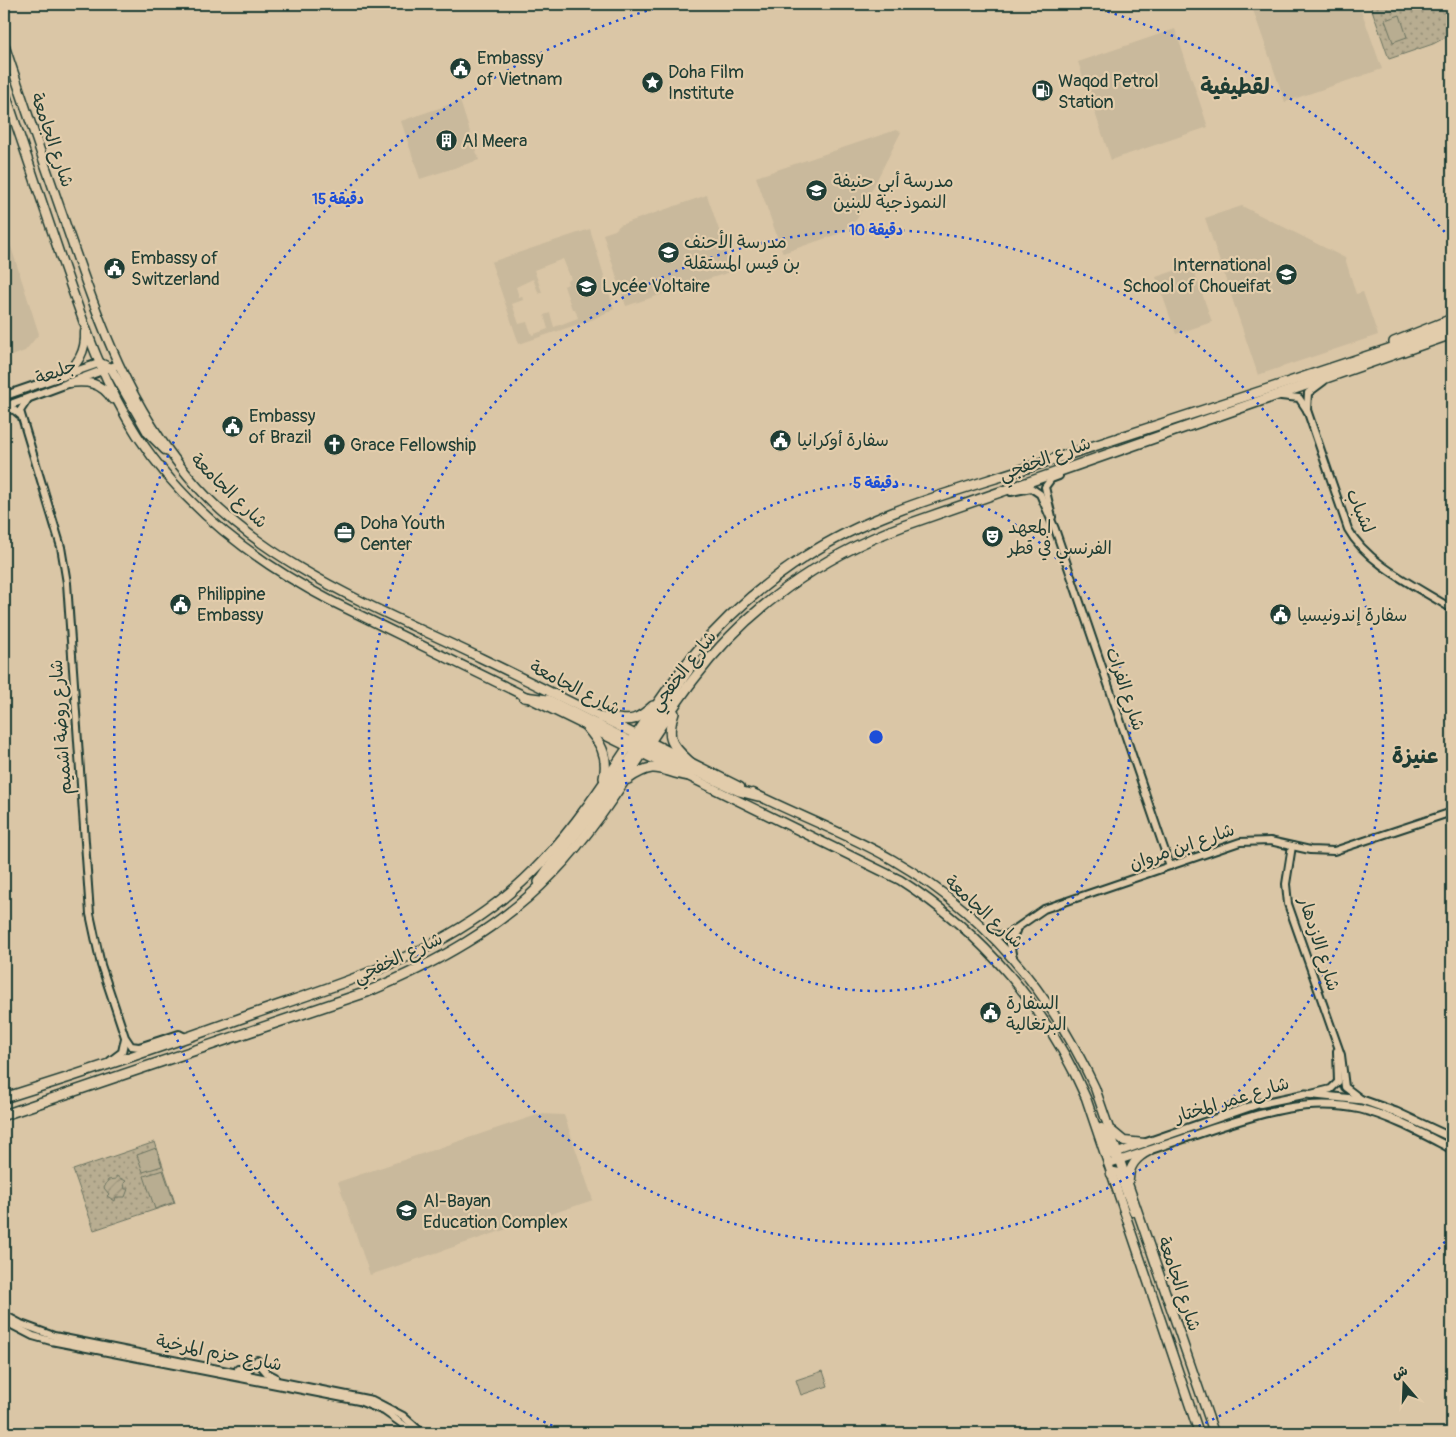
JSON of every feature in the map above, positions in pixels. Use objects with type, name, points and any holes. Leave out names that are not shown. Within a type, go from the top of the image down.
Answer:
[{"type":"highway","points":[[1315,372],[1452,319]]},
{"type":"highway","name":"شارع الخفجي","points":[[4,1115],[170,1060],[392,982],[470,942],[536,890],[575,848],[622,783],[659,702],[691,659],[731,615],[762,588],[808,554],[848,532],[916,505],[1452,328]]},
{"type":"highway","name":"شارع الخفجي","points":[[4,1098],[187,1038],[386,968],[462,928],[489,909],[539,866],[565,836],[603,784],[678,701],[693,679],[757,611],[808,572],[846,550],[881,534],[1452,334]]},
{"type":"highway","points":[[1405,351],[1452,339]]},
{"type":"highway","points":[[536,890],[546,870],[591,815],[640,745],[686,676],[691,659]]},
{"type":"highway","points":[[524,697],[548,700],[739,792],[758,796]]},
{"type":"highway","points":[[678,701],[670,724],[670,738],[675,748],[691,763]]},
{"type":"highway","points":[[601,718],[624,721],[633,720],[659,702]]},
{"type":"highway","points":[[585,725],[599,741],[604,752],[606,767],[603,784]]},
{"type":"highway","points":[[622,783],[641,771],[658,767],[691,776]]},
{"type":"highway","points":[[4,1105],[16,1094]]},
{"type":"main road","name":"شارع الجامعة","points":[[4,44],[101,326],[108,367],[120,407],[143,443],[196,507],[236,542],[306,588],[524,697],[585,725],[691,763],[891,859],[953,900],[991,934],[1013,959],[1042,995],[1074,1046],[1095,1088],[1110,1128],[1111,1174],[1199,1433]]},
{"type":"main road","name":"شارع الجامعة","points":[[4,89],[84,325],[108,367],[132,394],[191,480],[228,516],[276,552],[327,582],[601,718],[640,745],[691,776],[900,880],[939,908],[976,939],[1005,969],[1040,1013],[1078,1080],[1112,1157],[1130,1186],[1214,1433]]},
{"type":"main road","points":[[62,376],[77,363],[83,352],[84,325]]},
{"type":"main road","name":"جليعة","points":[[4,396],[62,376],[108,367]]},
{"type":"main road","name":"جليعة","points":[[4,408],[108,367]]},
{"type":"main road","points":[[68,383],[84,382],[100,385],[120,407]]},
{"type":"main road","name":"شارع عمر المختار","points":[[1112,1157],[1144,1143],[1271,1100],[1312,1094],[1362,1100],[1396,1112],[1452,1138]]},
{"type":"main road","name":"شارع عمر المختار","points":[[1112,1157],[1149,1150],[1266,1112],[1291,1106],[1316,1104],[1344,1106],[1380,1115],[1452,1149]]},
{"type":"main road","points":[[1110,1128],[1124,1141],[1144,1143]]},
{"type":"main road","points":[[1130,1186],[1131,1167],[1136,1159],[1149,1150]]},
{"type":"main road","points":[[1111,1174],[1114,1172],[1118,1173],[1133,1211],[1142,1221]]},
{"type":"street","points":[[1307,410],[1308,393],[1330,378]]},
{"type":"street","points":[[1274,397],[1296,397],[1307,410]]},
{"type":"street","points":[[20,416],[20,408],[28,398]]},
{"type":"street","points":[[4,408],[14,410],[20,416]]},
{"type":"street","name":"لشباب","points":[[1307,410],[1348,529],[1353,538],[1373,558],[1452,609]]},
{"type":"street","name":"شارع روضة اشميم","points":[[20,416],[61,547],[67,583],[90,914],[101,965],[125,1037]]},
{"type":"street","name":"شارع الفرات","points":[[1052,521],[1045,487],[1051,480],[1068,469]]},
{"type":"street","name":"شارع الفرات","points":[[993,495],[1034,488],[1040,494],[1052,521],[1170,866]]},
{"type":"street","name":"شارع ابن مروان","points":[[991,934],[1003,936],[1016,930],[1044,909],[1250,840],[1270,841],[1323,852],[1345,849],[1452,812]]},
{"type":"street","name":"شارع الازدهار","points":[[1292,846],[1286,884],[1288,904],[1342,1060],[1346,1087],[1362,1100]]},
{"type":"street","points":[[1013,959],[1010,946],[1016,930]]},
{"type":"street","points":[[125,1037],[131,1046],[135,1048],[179,1034],[187,1038]]},
{"type":"street","points":[[101,1067],[122,1052],[125,1045],[125,1037]]},
{"type":"street","name":"شارع الازدهار","points":[[1312,1094],[1330,1089],[1338,1082],[1338,1049]]},
{"type":"street","name":"شارع حزم المرخية","points":[[4,1315],[20,1324],[54,1336],[293,1382],[372,1400],[403,1416],[422,1433]]},
{"type":"street","name":"شارع حزم المرخية","points":[[4,1321],[33,1336],[51,1341],[359,1401],[384,1411],[415,1433]]},
{"type":"street","points":[[218,1368],[248,1370],[259,1363],[271,1375],[293,1382]]},
{"type":"shaded area","points":[[1251,4],[1359,4],[1382,69],[1285,102]]},
{"type":"shaded area","points":[[1370,4],[1452,4],[1452,34],[1433,44],[1389,59]]},
{"type":"shaded area","points":[[1400,15],[1407,37],[1393,42],[1385,20]]},
{"type":"shaded area","points":[[1175,29],[1208,127],[1111,160],[1078,62]]},
{"type":"shaded area","points":[[460,101],[479,160],[420,179],[401,121]]},
{"type":"shaded area","name":"مدرسة أبي حنيفة النموذجية للبنين","points":[[896,130],[901,132],[857,219],[838,234],[783,253],[756,177]]},
{"type":"shaded area","name":"مدرسة الأحنف بن قيس المستقلة","points":[[707,195],[733,271],[626,306],[603,234],[615,230],[620,225]]},
{"type":"shaded area","name":"International School of Choueifat","points":[[1242,206],[1345,258],[1356,294],[1363,292],[1378,335],[1258,375],[1205,218]]},
{"type":"shaded area","points":[[4,225],[39,334],[25,351],[4,359]]},
{"type":"shaded area","name":"Lycée Voltaire","points":[[590,229],[614,309],[591,320],[519,344],[491,262]],"holes":[[[563,259],[571,279],[564,286],[572,309],[575,309],[578,318],[554,327],[550,313],[544,315],[548,329],[532,335],[527,322],[519,324],[512,304],[523,300],[522,296],[519,297],[516,287],[533,279],[539,294],[542,292],[534,270]]]},
{"type":"shaded area","points":[[1192,265],[1212,322],[1176,334],[1156,277]]},
{"type":"shaded area","points":[[540,1114],[564,1115],[593,1200],[370,1275],[338,1182]]},
{"type":"shaded area","points":[[155,1142],[175,1203],[94,1230],[73,1170]]},
{"type":"shaded area","points":[[156,1148],[162,1166],[143,1172],[137,1155]]},
{"type":"shaded area","points":[[163,1170],[174,1202],[155,1209],[144,1176]]},
{"type":"shaded area","points":[[116,1176],[126,1181],[124,1183],[125,1189],[128,1189],[125,1197],[116,1197],[115,1201],[107,1196],[109,1194],[104,1188],[108,1180],[116,1179]]},
{"type":"shaded area","points":[[823,1371],[828,1386],[801,1395],[796,1380]]},
{"type":"place","name":"Embassy of Vietnam","points":[[461,68]]},
{"type":"place","name":"Doha Film Institute","points":[[652,82]]},
{"type":"place","name":"Waqod Petrol Station","points":[[1042,91]]},
{"type":"place","name":"Al Meera","points":[[446,141]]},
{"type":"place","name":"مدرسة أبي حنيفة النموذجية للبنين","points":[[817,191]]},
{"type":"place","name":"مدرسة الأحنف بن قيس المستقلة","points":[[668,252]]},
{"type":"place","name":"Embassy of Switzerland","points":[[115,268]]},
{"type":"place","name":"International School of Choueifat","points":[[1287,275]]},
{"type":"place","name":"Lycée Voltaire","points":[[586,286]]},
{"type":"place","name":"Embassy of Brazil","points":[[233,426]]},
{"type":"place","name":"سفارة أوكرانيا","points":[[781,440]]},
{"type":"place","name":"Grace Fellowship","points":[[334,445]]},
{"type":"place","name":"Doha Youth Center","points":[[344,533]]},
{"type":"place","name":"المعهد الفرنسي في قطر","points":[[992,537]]},
{"type":"place","name":"Philippine Embassy","points":[[181,604]]},
{"type":"place","name":"سفارة إندونيسيا","points":[[1281,615]]},
{"type":"place","name":"السفارة البرتغالية","points":[[990,1013]]},
{"type":"place","name":"Al-Bayan Education Complex","points":[[407,1211]]},
{"type":"district","name":"لقطيفية","points":[[1235,87]]},
{"type":"district","name":"عنيزة","points":[[1415,756]]}]
